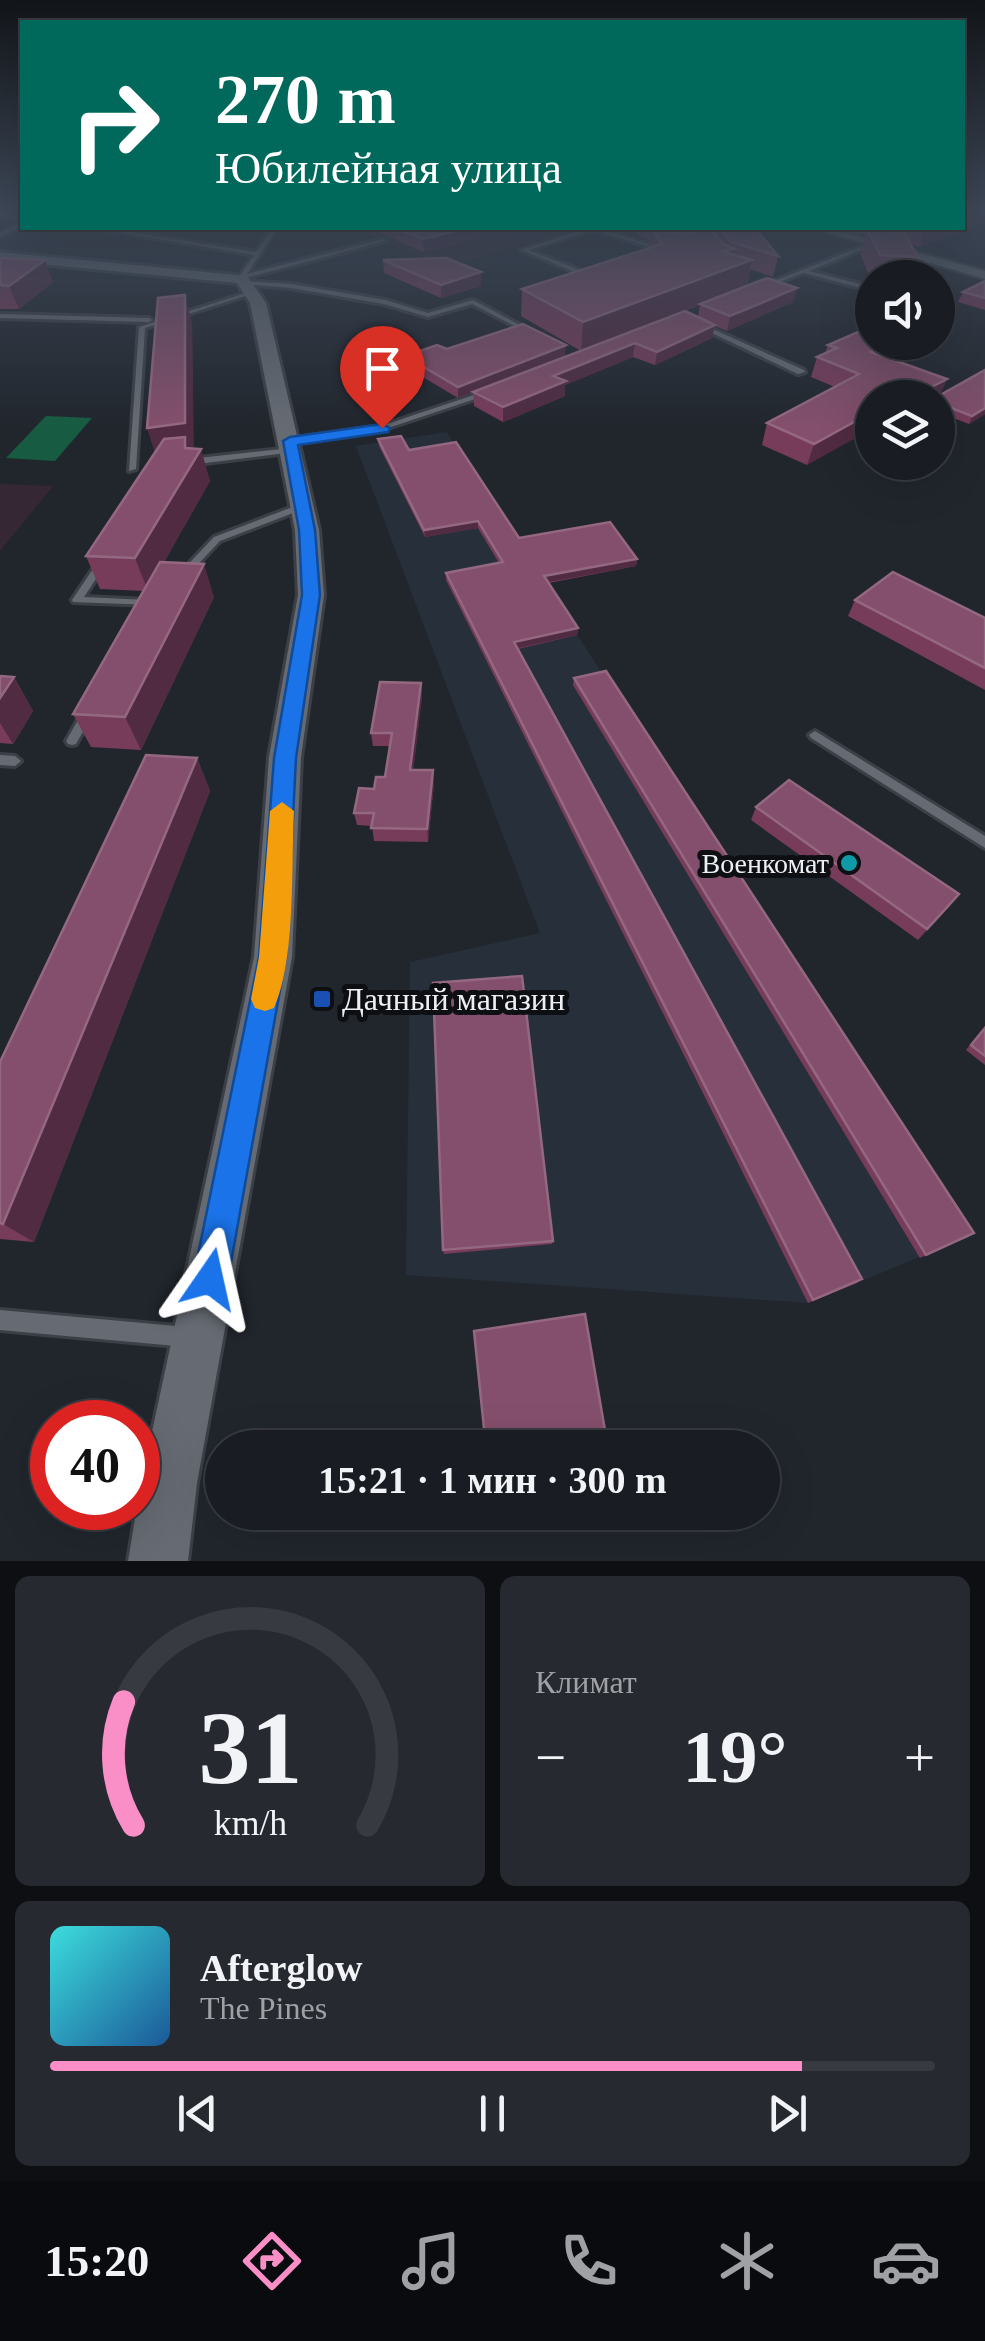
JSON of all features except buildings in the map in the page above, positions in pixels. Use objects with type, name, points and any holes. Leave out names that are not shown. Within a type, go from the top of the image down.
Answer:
[{"type":"street","points":[[158,1561],[169,1482],[273,957],[285,758],[311,595],[303,506],[258,304],[245,283],[235,282]]},
{"type":"lane","points":[[146,471],[132,469],[142,327],[249,282]]},
{"type":"lane","points":[[765,282],[771,284]]},
{"type":"lane","points":[[753,291],[776,282]]},
{"type":"lane","points":[[245,283],[290,286],[385,302],[428,315],[473,302],[544,339]]},
{"type":"lane","points":[[0,316],[162,321]]},
{"type":"lane","points":[[684,318],[801,372]]},
{"type":"lane","points":[[184,463],[382,428],[496,390]]},
{"type":"lane","points":[[178,580],[217,539],[303,506]]},
{"type":"lane","points":[[106,555],[77,600],[148,603]]},
{"type":"lane","points":[[139,620],[148,603],[163,592]]},
{"type":"lane","points":[[72,741],[91,706]]},
{"type":"lane","points":[[815,735],[985,843]]},
{"type":"lane","points":[[0,1320],[199,1338]]},
{"type":"shaded area","points":[[447,432],[968,1237],[808,1303],[406,1275],[410,962],[540,933],[356,446]]},
{"type":"shaded area","points":[[0,484],[53,486],[0,551]]},
{"type":"green space","points":[[46,416],[92,418],[55,461],[6,458]]},
{"type":"slow traffic","points":[[265,999],[273,957],[282,811]]},
{"type":"place","name":"Военкомат","points":[[849,863]]},
{"type":"place","name":"Дачный магазин","points":[[322,999]]},
{"type":"route","points":[[210,1279],[273,957],[285,758],[311,595],[307,530],[290,441],[382,428]]}]
